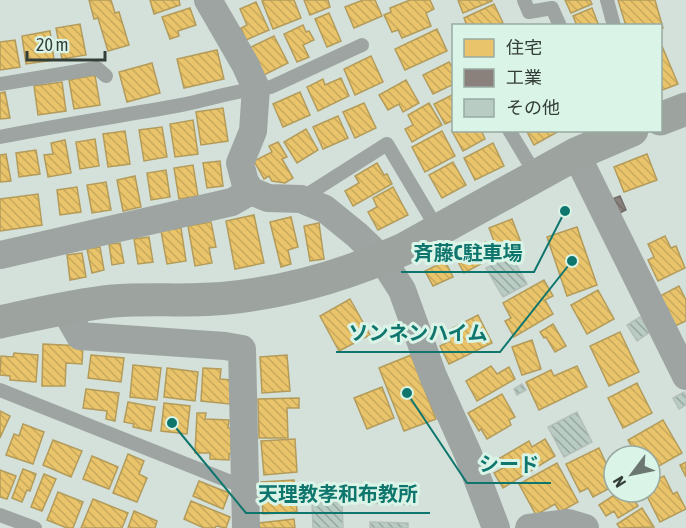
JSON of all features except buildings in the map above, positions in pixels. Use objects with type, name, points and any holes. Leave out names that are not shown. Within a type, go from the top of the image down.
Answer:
[{"type":"street","points":[[213,4],[256,88],[253,131],[240,163],[245,182],[251,191],[268,198],[301,199],[325,209],[382,259],[402,290],[433,376],[468,454],[496,528]]},
{"type":"street","points":[[662,118],[686,109]]},
{"type":"street","points":[[0,322],[64,308],[114,301],[226,298],[270,292],[326,277],[382,259],[616,134]]},
{"type":"street","points":[[576,154],[679,346],[686,376]]},
{"type":"street","points":[[0,255],[232,202],[251,191]]},
{"type":"street","points":[[64,308],[80,336],[242,349],[246,528]]},
{"type":"street","points":[[529,528],[568,523],[585,528]]},
{"type":"lane","points":[[524,0],[528,12],[552,8],[559,24]]},
{"type":"lane","points":[[607,0],[613,24]]},
{"type":"lane","points":[[0,137],[271,87],[362,45]]},
{"type":"lane","points":[[0,84],[97,68],[106,76]]},
{"type":"lane","points":[[510,132],[536,175]]},
{"type":"lane","points":[[301,199],[387,144],[438,230]]},
{"type":"lane","points":[[0,390],[246,488]]},
{"type":"lane","points":[[0,515],[34,528]]},
{"type":"place","name":"斉藤C駐車場","points":[[565,211]]},
{"type":"place","name":"ソンネンハイム","points":[[572,261]]},
{"type":"place","name":"シード","points":[[407,393]]},
{"type":"place","name":"天理教孝和布教所","points":[[172,423]]}]
